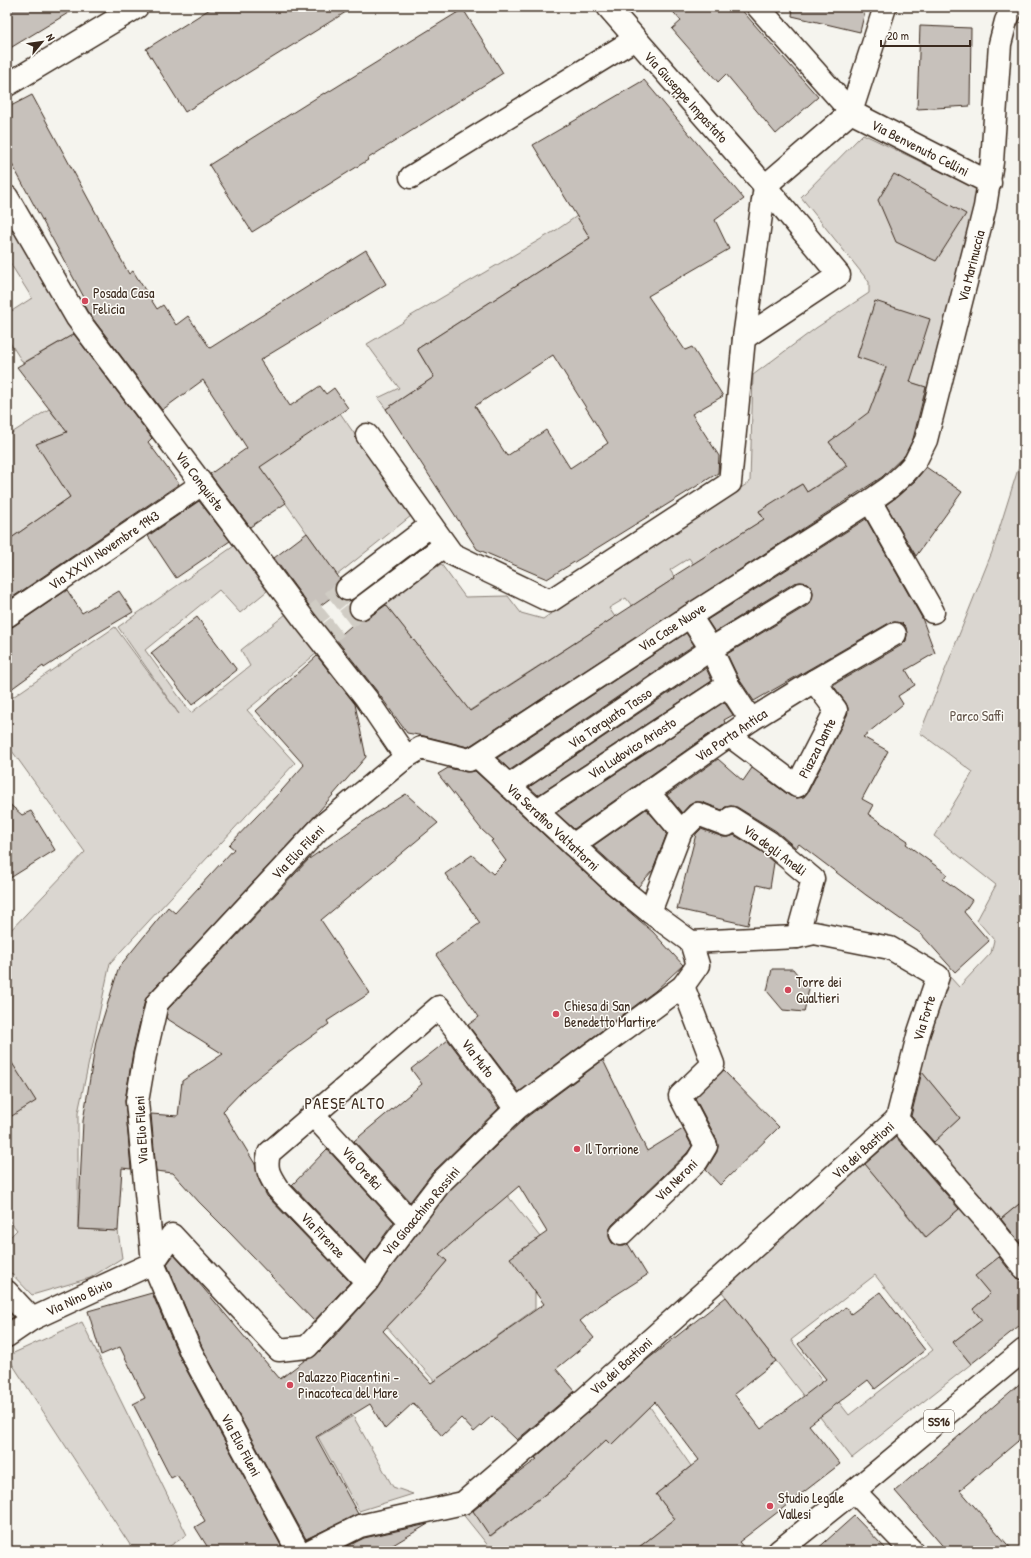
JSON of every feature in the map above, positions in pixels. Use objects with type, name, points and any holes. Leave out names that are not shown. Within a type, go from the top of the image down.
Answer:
[{"type":"street","points":[[7,85],[137,7]]},
{"type":"street","name":"Via Giuseppe Impastato","points":[[608,7],[765,186],[839,275],[744,338]]},
{"type":"street","name":"Via Benvenuto Cellini","points":[[758,7],[851,112],[990,183]]},
{"type":"street","points":[[366,434],[452,554],[550,601],[730,483],[744,338],[765,186],[851,112],[885,7]]},
{"type":"street","name":"Via Marinuccia","points":[[870,501],[890,487],[906,472],[915,462],[926,440],[990,183],[1000,44],[1006,21],[1013,7]]},
{"type":"street","points":[[411,177],[635,39]]},
{"type":"street","name":"Via Conquiste","points":[[7,197],[77,318],[306,622],[366,698],[406,757]]},
{"type":"street","name":"Via XXVII Novembre 1943","points":[[7,616],[202,484]]},
{"type":"street","points":[[870,501],[934,612]]},
{"type":"street","name":"Via Case Nuove","points":[[476,756],[690,616],[870,501]]},
{"type":"street","points":[[347,589],[431,525]]},
{"type":"street","points":[[361,608],[445,545]]},
{"type":"street","name":"Via Torquato Tasso","points":[[509,786],[711,649],[801,594]]},
{"type":"street","points":[[690,616],[711,649],[728,685],[751,720]]},
{"type":"street","name":"Via Porta Antica","points":[[573,845],[751,720],[895,634]]},
{"type":"street","name":"Piazza Dante","points":[[730,736],[797,786],[836,710],[814,681]]},
{"type":"street","name":"Via Ludovico Ariosto","points":[[536,811],[728,685]]},
{"type":"street","points":[[406,757],[421,748],[469,760],[476,756]]},
{"type":"street","name":"Via Serafino Voltattorni","points":[[476,756],[614,883],[691,942]]},
{"type":"street","name":"Via Elio Fileni","points":[[298,1551],[191,1352],[153,1263],[137,1102],[145,1055],[157,1003],[321,827],[406,757]]},
{"type":"street","points":[[648,792],[681,831]]},
{"type":"street","name":"Via degli Anelli","points":[[650,912],[681,831],[698,814],[727,825],[731,818],[769,842],[813,878],[797,938]]},
{"type":"street","name":"Via Forte","points":[[691,942],[797,938],[814,933],[890,948],[938,976],[919,1032],[897,1119]]},
{"type":"street","name":"Via Gioacchino Rossini","points":[[153,1263],[172,1235],[279,1350],[308,1346],[367,1282],[380,1262],[441,1182],[516,1109],[683,986],[698,965],[691,942]]},
{"type":"street","name":"Via Neroni","points":[[621,1234],[697,1161],[706,1146],[680,1096],[713,1064],[683,986]]},
{"type":"street","name":"Via Muto","points":[[439,1007],[516,1109]]},
{"type":"street","name":"Via Firenze","points":[[367,1282],[278,1189],[271,1178],[266,1164],[270,1152],[439,1007]]},
{"type":"street","name":"Via Orefici","points":[[313,1115],[411,1222]]},
{"type":"street","points":[[897,1119],[990,1225],[1024,1268]]},
{"type":"street","name":"Via dei Bastioni","points":[[310,1551],[360,1526],[463,1503],[579,1404],[897,1119]]},
{"type":"street","name":"Via Nino Bixio","points":[[7,1336],[32,1319],[153,1263]]},
{"type":"street","points":[[7,1292],[32,1319]]},
{"type":"street","name":"SS16","points":[[779,1551],[1024,1350]]},
{"type":"street","points":[[854,1491],[912,1551]]},
{"type":"green space","points":[[863,134],[983,192],[928,388],[883,373],[875,394],[894,399],[867,447],[851,426],[829,442],[847,465],[807,492],[802,484],[789,491],[794,500],[759,511],[764,519],[693,564],[689,558],[670,570],[675,578],[632,606],[626,598],[609,608],[615,617],[464,714],[450,686],[385,604],[441,564],[465,597],[508,596],[521,613],[543,619],[661,539],[750,482],[753,375],[816,328],[869,293],[869,282],[801,197]]},
{"type":"green space","points":[[577,216],[590,238],[417,349],[434,377],[386,409],[378,398],[399,388],[367,344],[402,323],[409,317],[558,229]]},
{"type":"green space","points":[[7,219],[74,334],[23,363],[7,338],[7,314],[32,298],[10,263],[7,264]]},
{"type":"green space","points":[[49,409],[67,432],[37,444],[70,497],[7,541],[7,436]]},
{"type":"green space","points":[[340,413],[411,516],[337,575],[259,466]]},
{"type":"green space","name":"Parco Saffi","points":[[1024,450],[1024,1200],[997,1222],[931,1144],[960,1118],[919,1069],[950,977],[959,987],[991,953],[994,940],[977,920],[996,885],[934,836],[973,772],[920,733],[992,552]]},
{"type":"green space","points":[[234,546],[267,591],[240,613],[219,590],[145,650],[191,713],[250,666],[241,650],[286,614],[317,653],[247,710],[295,763],[110,963],[78,1113],[78,1229],[118,1231],[122,1258],[90,1278],[32,1295],[7,1269],[7,1240],[17,1230],[7,1218],[7,934],[85,852],[7,744],[7,701],[115,627],[179,714],[118,627]]},
{"type":"green space","points":[[863,1161],[925,1237],[962,1207],[1002,1255],[976,1276],[990,1294],[973,1309],[982,1320],[953,1342],[971,1364],[852,1458],[719,1288]],"holes":[[[875,1275],[933,1350],[849,1415],[791,1340]]]},
{"type":"green space","points":[[507,1195],[540,1237],[511,1258],[535,1292],[535,1309],[454,1367],[436,1383],[387,1327],[447,1261],[439,1254]]},
{"type":"green space","points":[[82,1322],[187,1535],[162,1551],[134,1551],[7,1356]]},
{"type":"green space","points":[[650,1407],[691,1466],[656,1494],[675,1519],[634,1551],[486,1551],[490,1548],[461,1512],[471,1508],[491,1536],[557,1485],[606,1440],[611,1445]]},
{"type":"green space","points":[[353,1416],[393,1487],[413,1494],[359,1511],[318,1437]]},
{"type":"building","points":[[7,7],[78,7],[7,50]]},
{"type":"building","points":[[213,7],[354,7],[185,112],[146,49]]},
{"type":"building","points":[[669,7],[739,7],[818,97],[776,134],[726,74],[718,82],[672,29],[681,21]]},
{"type":"building","points":[[793,7],[866,7],[860,32],[792,16]]},
{"type":"building","points":[[463,9],[503,73],[367,159],[368,160],[252,232],[209,165]]},
{"type":"building","points":[[920,26],[971,28],[970,106],[917,109]]},
{"type":"building","points":[[644,80],[744,199],[715,220],[729,249],[648,296],[685,350],[692,347],[723,396],[692,414],[719,456],[718,473],[547,579],[477,549],[386,409],[434,377],[417,349],[590,238],[533,145]],"holes":[[[553,355],[608,443],[570,468],[546,430],[507,456],[475,406]]]},
{"type":"building","points":[[32,95],[129,274],[133,271],[157,309],[163,305],[176,325],[188,316],[210,348],[366,250],[386,284],[260,360],[290,406],[320,386],[326,394],[334,388],[348,408],[260,467],[286,503],[250,527],[210,474],[247,448],[203,380],[162,410],[87,311],[83,303],[86,301],[7,155],[7,108]]},
{"type":"building","points":[[894,174],[966,214],[936,261],[896,242],[878,200]]},
{"type":"building","points":[[875,301],[930,319],[910,382],[926,387],[913,439],[905,455],[882,477],[468,747],[407,733],[336,639],[358,620],[368,618],[386,605],[470,711],[675,578],[674,576],[764,519],[759,511],[802,484],[807,492],[848,466],[829,442],[869,412],[886,367],[857,357]]},
{"type":"building","points":[[74,334],[152,438],[148,442],[179,484],[7,601],[7,541],[70,497],[36,444],[67,432],[17,367]]},
{"type":"building","points":[[926,467],[962,492],[916,556],[886,505],[915,481]]},
{"type":"building","points":[[199,501],[230,541],[176,578],[148,536]]},
{"type":"building","points":[[866,519],[922,618],[935,653],[906,670],[915,685],[898,696],[903,704],[863,737],[888,751],[862,799],[873,805],[868,814],[908,841],[906,844],[947,874],[943,879],[972,900],[964,912],[989,941],[955,972],[920,933],[866,895],[799,844],[796,848],[776,831],[737,807],[725,807],[722,810],[702,802],[696,802],[689,805],[682,813],[667,795],[718,759],[743,781],[752,768],[790,796],[797,798],[804,797],[808,792],[847,715],[848,708],[846,703],[833,685],[902,645],[906,641],[906,627],[902,623],[889,623],[754,701],[739,679],[727,654],[808,605],[812,600],[812,588],[807,583],[794,583],[715,632],[707,620]]},
{"type":"building","points":[[307,533],[340,579],[335,585],[336,594],[313,611],[274,558]]},
{"type":"building","points":[[67,590],[82,613],[119,591],[133,612],[44,668],[43,666],[7,692],[7,628],[14,626]]},
{"type":"building","points":[[197,617],[237,670],[192,705],[151,653]]},
{"type":"building","points":[[686,633],[694,645],[510,770],[497,758]]},
{"type":"building","points":[[317,656],[355,704],[366,757],[313,818],[148,995],[145,1000],[133,1052],[125,1100],[131,1169],[122,1168],[118,1231],[78,1229],[83,1121],[96,1041],[119,967],[168,907],[175,913],[234,849],[229,845],[304,765],[256,711]]},
{"type":"building","points":[[706,668],[712,681],[538,795],[529,787]]},
{"type":"building","points":[[724,702],[733,715],[724,720],[725,723],[574,829],[556,813]]},
{"type":"building","points":[[448,768],[466,772],[475,771],[606,892],[653,932],[683,965],[655,991],[519,1092],[468,1025],[479,1017],[436,955],[480,923],[445,874],[472,855],[493,874],[506,861],[491,841],[493,840],[482,830],[438,774]]},
{"type":"building","points":[[406,794],[438,823],[321,920],[370,993],[327,1021],[329,1024],[256,1079],[223,1111],[255,1164],[259,1180],[267,1196],[350,1282],[314,1321],[173,1173],[156,1171],[151,1114],[178,1116],[182,1081],[223,1054],[166,1018],[168,1009],[309,859]]},
{"type":"building","points":[[7,802],[22,815],[31,811],[55,850],[7,880]]},
{"type":"building","points":[[646,809],[667,833],[653,870],[638,887],[593,846]]},
{"type":"building","points":[[701,829],[723,837],[734,835],[762,852],[774,863],[770,888],[757,885],[748,925],[677,909],[696,834]]},
{"type":"building","name":"Torre dei Gualtieri","points":[[772,969],[793,969],[809,989],[804,1012],[783,1010],[767,991]]},
{"type":"building","points":[[448,1040],[499,1108],[432,1173],[410,1202],[354,1141],[422,1084],[411,1069]]},
{"type":"building","points":[[7,1055],[36,1101],[7,1119]]},
{"type":"building","points":[[603,1060],[647,1151],[683,1129],[692,1146],[687,1153],[612,1225],[609,1230],[609,1237],[612,1243],[618,1246],[628,1244],[647,1275],[600,1305],[580,1321],[594,1338],[556,1369],[575,1391],[517,1440],[492,1416],[474,1432],[461,1418],[442,1436],[413,1403],[385,1429],[370,1404],[316,1437],[358,1514],[306,1539],[202,1347],[167,1264],[174,1255],[280,1379],[305,1360],[316,1355],[332,1339],[376,1290],[390,1269],[450,1190],[524,1119]],"holes":[[[519,1186],[547,1232],[510,1258],[544,1304],[431,1383],[383,1331],[425,1287],[447,1261],[439,1254]]]},
{"type":"building","points":[[723,1070],[779,1127],[720,1185],[706,1170],[717,1152],[717,1140],[695,1098]]},
{"type":"building","points":[[922,1072],[960,1118],[934,1142],[911,1116]]},
{"type":"building","points":[[896,1137],[959,1209],[926,1237],[865,1164]]},
{"type":"building","points":[[327,1149],[394,1222],[365,1262],[292,1185]]},
{"type":"building","points":[[1024,1200],[1024,1248],[1001,1219]]},
{"type":"building","points":[[999,1257],[1014,1276],[1024,1280],[1024,1322],[971,1364],[953,1342],[982,1320],[973,1309],[990,1294],[975,1276]]},
{"type":"building","points":[[880,1292],[925,1350],[875,1389],[868,1380],[809,1425],[840,1464],[739,1542],[747,1551],[634,1551],[675,1519],[656,1494],[699,1460],[655,1402],[611,1445],[606,1440],[557,1485],[490,1536],[473,1511],[537,1459],[535,1458],[648,1359],[726,1297],[776,1361],[734,1394],[761,1429],[826,1379],[798,1344],[846,1307],[851,1314]]},
{"type":"building","points":[[152,1293],[180,1358],[284,1551],[210,1551],[195,1527],[205,1521],[177,1475],[171,1478],[133,1404],[145,1398],[120,1347],[101,1355],[88,1311]]},
{"type":"building","points":[[1024,1380],[1024,1436],[960,1490],[1013,1551],[947,1551],[895,1491]]},
{"type":"building","points":[[854,1516],[888,1551],[815,1551]]},
{"type":"building","points":[[428,1524],[383,1551],[338,1551],[364,1538]]},
{"type":"tunnel","points":[[306,622],[347,589]]},
{"type":"tunnel","points":[[320,640],[361,608]]},
{"type":"place","name":"Posada Casa Felicia","points":[[85,301]]},
{"type":"place","name":"Torre dei Gualtieri","points":[[788,990]]},
{"type":"place","name":"Chiesa di San Benedetto Martire","points":[[556,1014]]},
{"type":"place","name":"Il Torrione","points":[[577,1149]]},
{"type":"place","name":"Palazzo Piacentini - Pinacoteca del Mare","points":[[290,1385]]},
{"type":"place","name":"Studio Legale Vallesi","points":[[770,1506]]},
{"type":"district","name":"PAESE ALTO","points":[[345,1103]]}]
